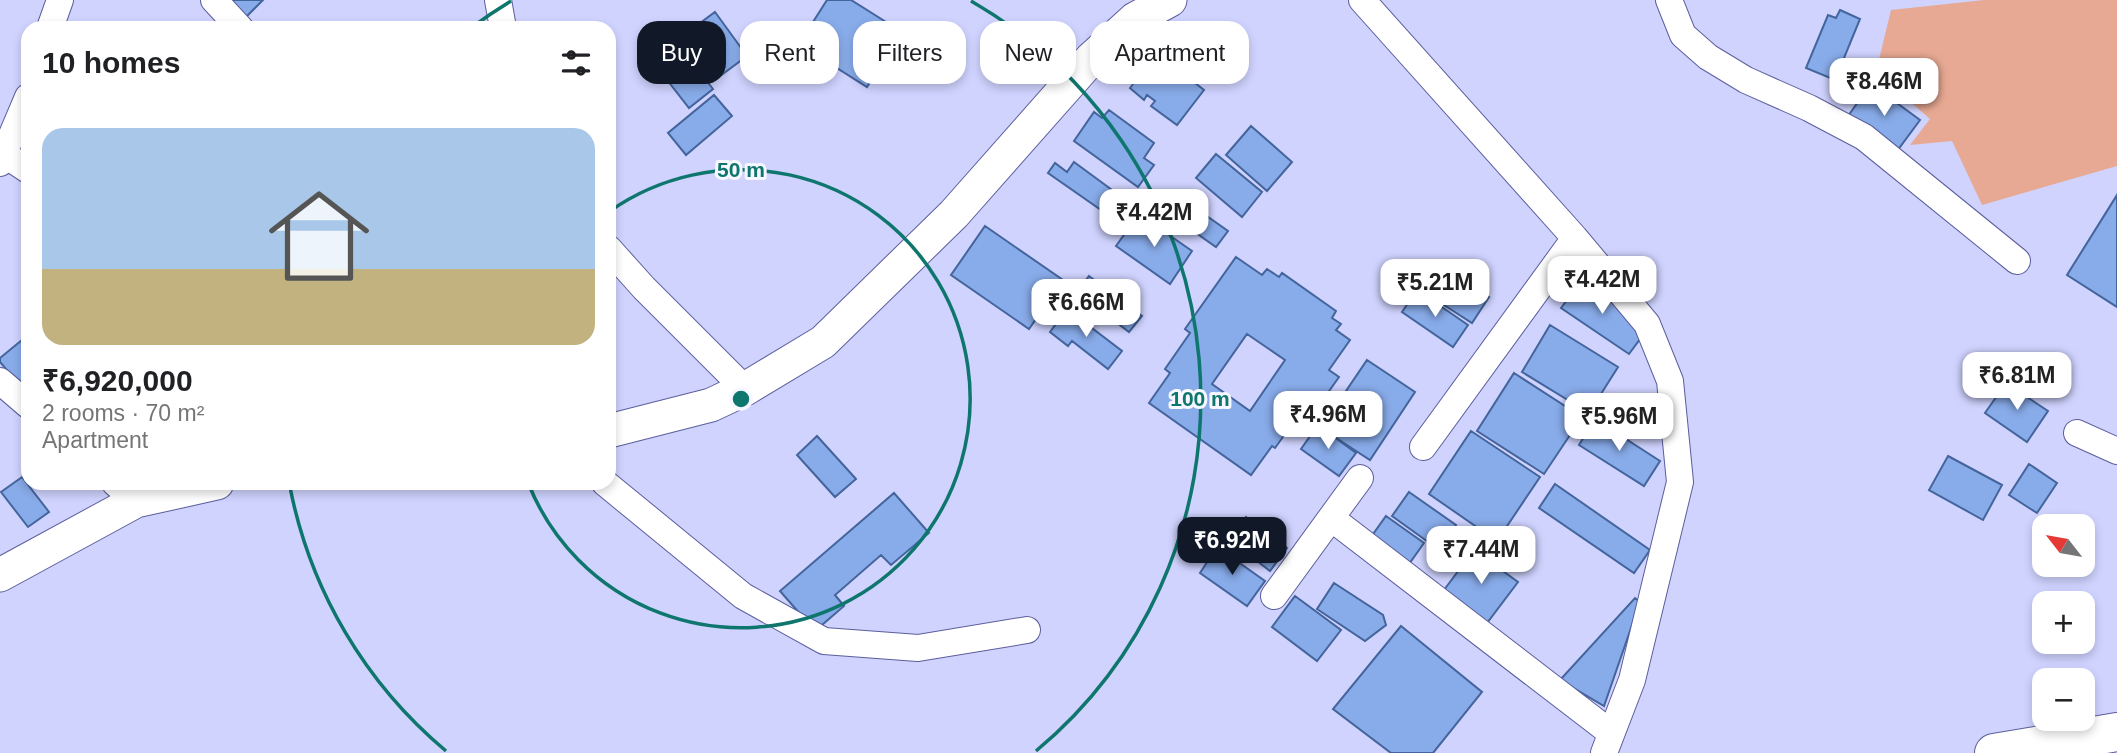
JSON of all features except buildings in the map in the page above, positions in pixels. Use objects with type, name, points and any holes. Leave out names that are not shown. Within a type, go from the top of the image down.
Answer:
[{"type":"main road","points":[[1994,753],[2117,732]]},
{"type":"street","points":[[52,21],[60,0]]},
{"type":"street","points":[[215,0],[234,21]]},
{"type":"street","points":[[498,0],[502,21]]},
{"type":"street","points":[[616,429],[711,405],[745,389],[823,342],[954,215],[1091,59],[1135,19],[1170,0]]},
{"type":"street","points":[[1331,518],[1608,743],[1632,680],[1680,482],[1670,381],[1647,324],[1575,238],[1362,0]]},
{"type":"street","points":[[1669,0],[1683,35],[1708,57],[1746,80],[1810,108],[1864,137],[2017,261]]},
{"type":"street","points":[[21,112],[1,155],[21,166]]},
{"type":"street","points":[[1423,447],[1575,238]]},
{"type":"street","points":[[616,257],[745,389]]},
{"type":"street","points":[[0,381],[21,399]]},
{"type":"street","points":[[2077,433],[2117,450]]},
{"type":"street","points":[[1274,596],[1360,478]]},
{"type":"street","points":[[0,575],[125,492],[145,490]]},
{"type":"street","points":[[614,490],[743,596],[824,641],[918,648],[1027,630]]},
{"type":"shaded area","points":[[1984,0],[2117,0],[2117,166],[1982,205],[1952,141],[1910,145],[1930,119],[1876,72],[1891,10]]}]
